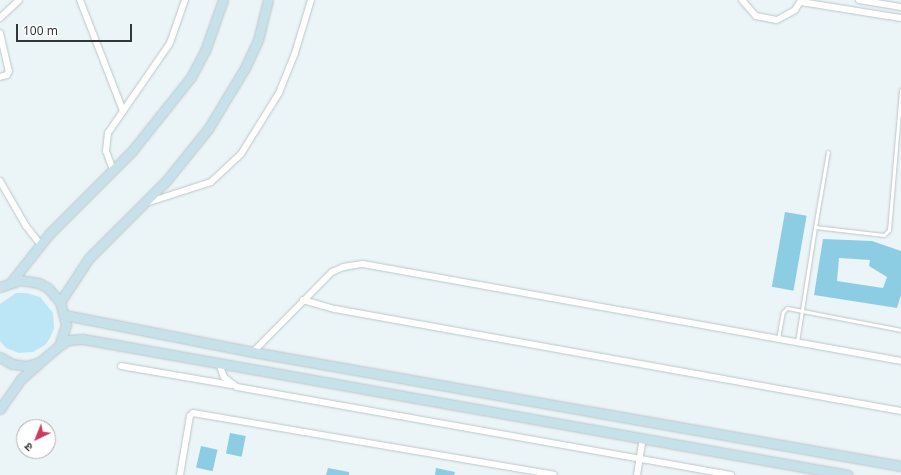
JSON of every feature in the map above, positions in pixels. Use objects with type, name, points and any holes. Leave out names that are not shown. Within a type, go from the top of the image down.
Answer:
[{"type":"street","points":[[0,18],[19,0]]},
{"type":"street","points":[[80,0],[123,111]]},
{"type":"street","points":[[113,170],[105,142],[108,133],[170,43],[185,0]]},
{"type":"street","points":[[11,282],[49,234],[132,151],[191,77],[205,51],[223,0]]},
{"type":"street","points":[[60,302],[89,258],[166,181],[208,129],[229,97],[258,40],[268,0]]},
{"type":"street","points":[[141,205],[211,182],[241,154],[279,93],[295,53],[311,0]]},
{"type":"street","points":[[742,0],[748,10],[766,20],[787,17],[801,1],[901,18]]},
{"type":"street","points":[[859,0],[901,7]]},
{"type":"street","points":[[0,33],[9,71],[7,75],[0,76]]},
{"type":"street","points":[[0,181],[26,226],[41,245]]},
{"type":"street","points":[[253,352],[332,272],[343,267],[363,264],[901,361]]},
{"type":"street","points":[[0,287],[20,280],[39,283],[48,288],[60,302],[65,315],[64,336],[59,346]]},
{"type":"street","points":[[303,300],[335,310],[901,411]]},
{"type":"street","points":[[65,315],[253,352],[901,466]]},
{"type":"street","points":[[0,409],[21,379],[40,362],[68,340],[83,339],[848,475]]},
{"type":"street","points":[[0,357],[12,364],[27,366],[40,362]]},
{"type":"street","points":[[219,364],[224,377],[231,385]]},
{"type":"street","points":[[121,366],[640,460],[731,475]]},
{"type":"street","points":[[180,475],[190,416],[193,413],[514,472],[554,475]]},
{"type":"street","points":[[637,475],[643,439]]},
{"type":"lane","points":[[815,228],[887,233],[901,90]]},
{"type":"lane","points":[[797,342],[828,152]]},
{"type":"lane","points":[[778,338],[785,309],[901,330]]},
{"type":"shaded area","points":[[16,293],[26,293],[40,297],[53,313],[54,328],[50,338],[45,345],[33,352],[19,353],[6,348],[0,341],[0,304]]},
{"type":"building","points":[[785,212],[807,216],[793,291],[772,287]]},
{"type":"building","points":[[823,239],[872,241],[901,251],[901,295],[897,308],[814,295]],"holes":[[[839,258],[870,260],[869,266],[887,277],[883,288],[837,281]]]},
{"type":"building","points":[[230,433],[246,436],[242,457],[226,454]]},
{"type":"building","points":[[201,446],[218,450],[213,471],[196,467]]},
{"type":"building","points":[[328,468],[349,472],[349,475],[326,475]]},
{"type":"building","points":[[436,468],[455,472],[454,475],[435,475]]}]
